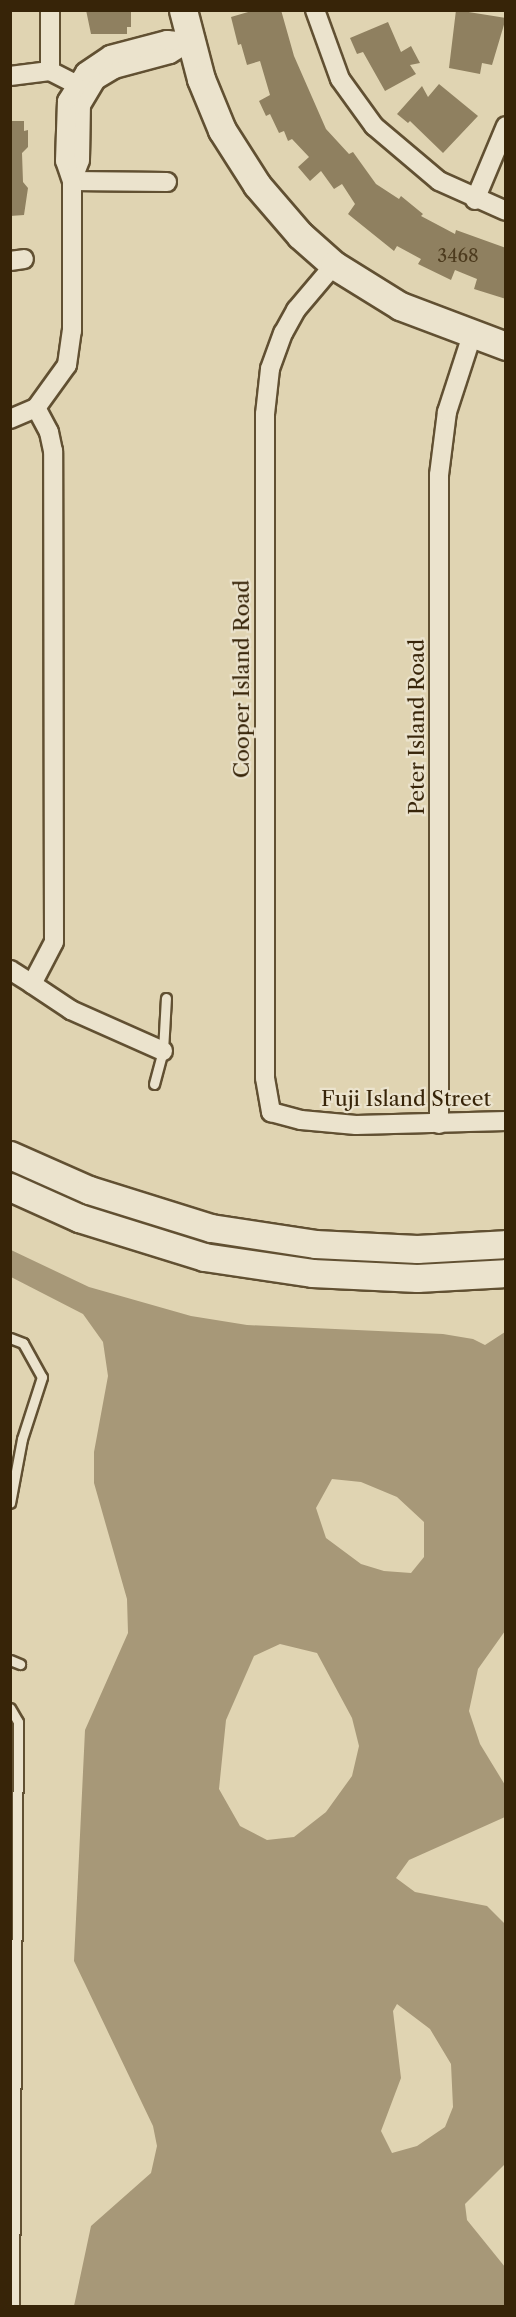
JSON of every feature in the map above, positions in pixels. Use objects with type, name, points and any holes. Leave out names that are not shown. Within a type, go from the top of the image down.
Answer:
[{"type":"main road","points":[[183,10],[189,42],[211,104],[238,157],[278,211],[334,265],[400,306],[506,346]]},
{"type":"main road","points":[[10,1155],[89,1190],[211,1228],[315,1244],[417,1249],[506,1244]]},
{"type":"main road","points":[[10,1187],[79,1218],[204,1257],[312,1273],[417,1278],[506,1273]]},
{"type":"street","points":[[50,10],[50,71]]},
{"type":"street","points":[[315,10],[340,79],[374,126],[419,168],[475,200],[506,211]]},
{"type":"street","points":[[10,418],[36,408],[67,365],[72,331],[72,182],[65,160],[66,112],[95,63],[110,55],[166,39],[189,42]]},
{"type":"street","points":[[10,76],[50,71],[82,87]]},
{"type":"street","points":[[475,200],[506,126]]},
{"type":"street","points":[[72,182],[167,183]]},
{"type":"street","name":"Cooper Island Road","points":[[271,1113],[265,1078],[265,414],[270,369],[283,333],[296,310],[334,265]]},
{"type":"street","name":"Peter Island Road","points":[[440,1124],[439,475],[447,412],[472,335]]},
{"type":"street","points":[[32,984],[54,942],[53,451],[49,432],[36,408]]},
{"type":"street","points":[[10,970],[71,1010],[163,1051]]},
{"type":"street","name":"Fuji Island Street","points":[[271,1113],[301,1120],[356,1125],[506,1121]]},
{"type":"lane","points":[[154,1084],[163,1051],[166,998]]},
{"type":"lane","points":[[10,1338],[23,1343],[42,1377],[22,1439],[10,1503]]},
{"type":"lane","points":[[10,1660],[20,1664]]},
{"type":"lane","points":[[10,1708],[18,1722],[14,1922],[14,2307]]},
{"type":"shaded area","points":[[11,1250],[89,1287],[191,1316],[247,1325],[443,1334],[473,1339],[485,1345],[505,1332],[505,1631],[478,1669],[469,1711],[480,1744],[505,1785],[505,1817],[409,1860],[396,1878],[415,1892],[487,1906],[505,1924],[505,2164],[465,2204],[467,2220],[505,2267],[505,2306],[74,2306],[91,2226],[151,2173],[157,2146],[153,2126],[74,1961],[85,1730],[128,1633],[127,1599],[94,1483],[94,1452],[108,1376],[103,1342],[83,1314],[11,1277]],"holes":[[[332,1479],[361,1482],[397,1497],[424,1522],[424,1557],[411,1573],[384,1571],[361,1564],[326,1538],[316,1508]],[[280,1644],[317,1653],[352,1718],[359,1746],[352,1776],[326,1812],[294,1837],[267,1840],[240,1826],[219,1789],[226,1720],[254,1656]],[[397,2004],[430,2029],[451,2064],[453,2107],[445,2127],[417,2146],[392,2153],[381,2131],[401,2078],[393,2011]]]},
{"type":"building","points":[[86,10],[131,10],[131,27],[127,27],[127,34],[91,34]]},
{"type":"building","points":[[255,10],[281,10],[294,56],[326,129],[349,154],[353,152],[376,184],[399,199],[401,196],[423,214],[421,216],[455,234],[456,230],[506,248],[506,299],[474,289],[477,279],[455,270],[451,280],[418,264],[421,259],[397,246],[394,251],[348,214],[355,204],[342,184],[334,189],[321,171],[310,181],[298,167],[309,157],[292,139],[288,141],[284,131],[279,133],[270,114],[266,116],[259,101],[270,95],[260,61],[247,65],[241,44],[238,45],[231,17]]},
{"type":"building","points":[[456,10],[506,18],[492,65],[482,63],[480,74],[449,68]]},
{"type":"building","points":[[388,22],[401,52],[411,46],[420,63],[410,65],[416,74],[385,91],[363,52],[357,54],[350,38]]},
{"type":"building","points":[[439,84],[478,116],[443,153],[410,121],[408,123],[397,114],[422,86],[428,97]]},
{"type":"building","points":[[10,121],[24,121],[24,131],[28,130],[28,147],[22,153],[23,182],[28,188],[24,215],[10,216]]}]
